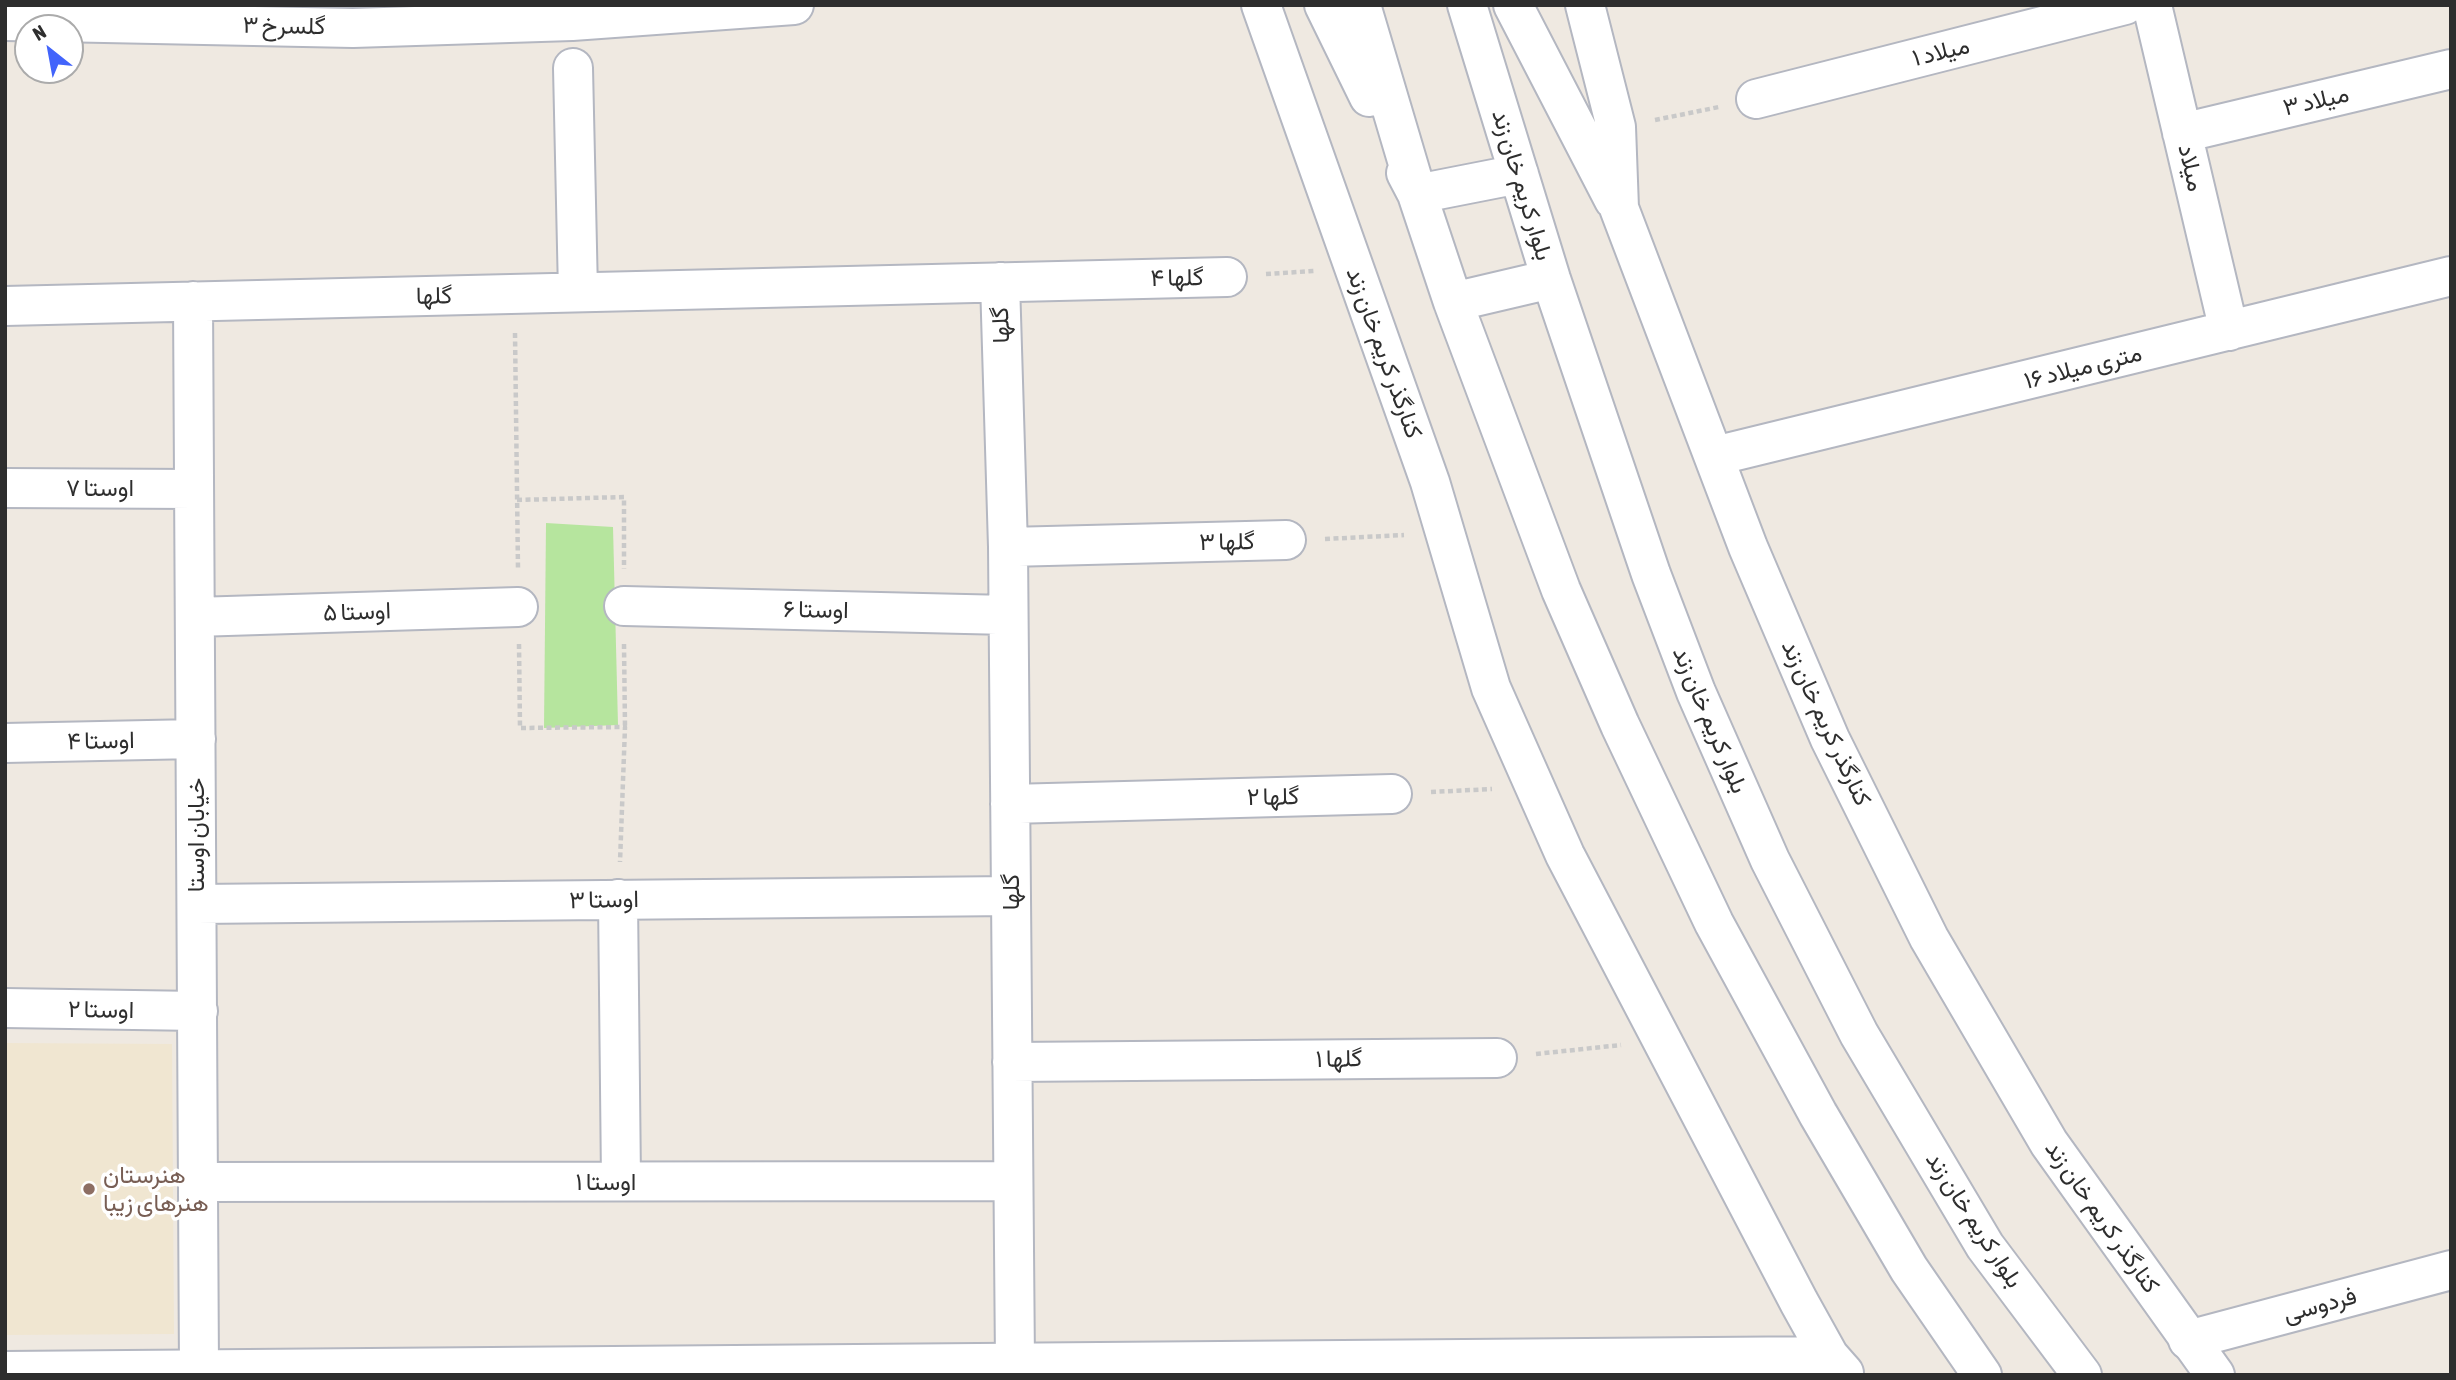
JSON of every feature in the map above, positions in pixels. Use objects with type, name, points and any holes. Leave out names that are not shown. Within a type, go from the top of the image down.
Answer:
[{"type":"street","name":"گلسرخ ۳","points":[[5,21],[350,16],[572,21],[794,5]]},
{"type":"street","name":"کنارگذر کریم خان زند","points":[[1261,5],[1430,482],[1491,688],[1565,855],[1837,1366]]},
{"type":"street","points":[[1324,5],[1417,194]]},
{"type":"street","points":[[1361,5],[1417,194],[1453,302],[1561,590],[1620,725],[1714,923],[1818,1114],[1909,1269],[1982,1375]]},
{"type":"street","name":"بلوار کریم خان زند","points":[[1467,5],[1551,279],[1651,574],[1696,692],[1770,860],[1859,1034],[1985,1245],[2082,1375]]},
{"type":"street","points":[[1513,5],[1619,208]]},
{"type":"street","name":"کنارگذر کریم خان زند","points":[[1585,5],[1616,127],[1619,208],[1748,547],[1830,740],[1929,938],[2049,1143],[2215,1375]]},
{"type":"street","name":"میلاد ۱","points":[[1756,99],[2125,5]]},
{"type":"street","name":"میلاد","points":[[2152,5],[2229,331]]},
{"type":"street","points":[[573,68],[578,292]]},
{"type":"street","name":"میلاد ۳","points":[[2182,132],[2451,69]]},
{"type":"street","points":[[1417,194],[1519,174]]},
{"type":"street","name":"۱۶ متری میلاد","points":[[1715,456],[2451,276]]},
{"type":"street","name":"گلها ۴","points":[[1000,282],[1227,277]]},
{"type":"street","points":[[1453,302],[1551,279]]},
{"type":"street","name":"گلها","points":[[5,306],[1000,282],[1009,615],[1015,1363]]},
{"type":"street","name":"خیابان اوستا","points":[[193,301],[199,1369]]},
{"type":"street","name":"اوستا ۷","points":[[5,488],[194,489]]},
{"type":"street","name":"گلها ۳","points":[[1008,547],[1286,540]]},
{"type":"street","name":"اوستا ۶","points":[[624,606],[1009,615]]},
{"type":"street","name":"اوستا ۵","points":[[195,617],[518,607]]},
{"type":"street","name":"اوستا ۴","points":[[5,743],[196,739]]},
{"type":"street","name":"گلها ۲","points":[[1010,804],[1392,794]]},
{"type":"street","name":"اوستا ۳","points":[[197,904],[1011,895]]},
{"type":"street","points":[[618,899],[621,1181]]},
{"type":"street","name":"اوستا ۲","points":[[5,1008],[198,1011]]},
{"type":"street","name":"گلها ۱","points":[[1012,1062],[1497,1058]]},
{"type":"street","name":"اوستا ۱","points":[[198,1182],[1013,1181]]},
{"type":"street","name":"فردوسی","points":[[2188,1340],[2451,1270]]},
{"type":"street","points":[[5,1371],[873,1369],[1015,1363],[1326,1368],[1837,1366]]},
{"type":"path","points":[[1616,127],[1756,99]]},
{"type":"path","name":"گلها ۴","points":[[1227,277],[1353,268]]},
{"type":"path","name":"گلها ۳","points":[[1286,540],[1445,533]]},
{"type":"path","points":[[1392,794],[1535,787]]},
{"type":"path","points":[[1497,1058],[1664,1041]]},
{"type":"shaded area","name":"هنرستان هنرهای زیبا","points":[[5,1043],[172,1044],[174,1334],[5,1335]]},
{"type":"green space","points":[[546,523],[613,527],[618,725],[544,728]]},
{"type":"place","name":"هنرستان هنرهای زیبا","points":[[89,1189]]}]
